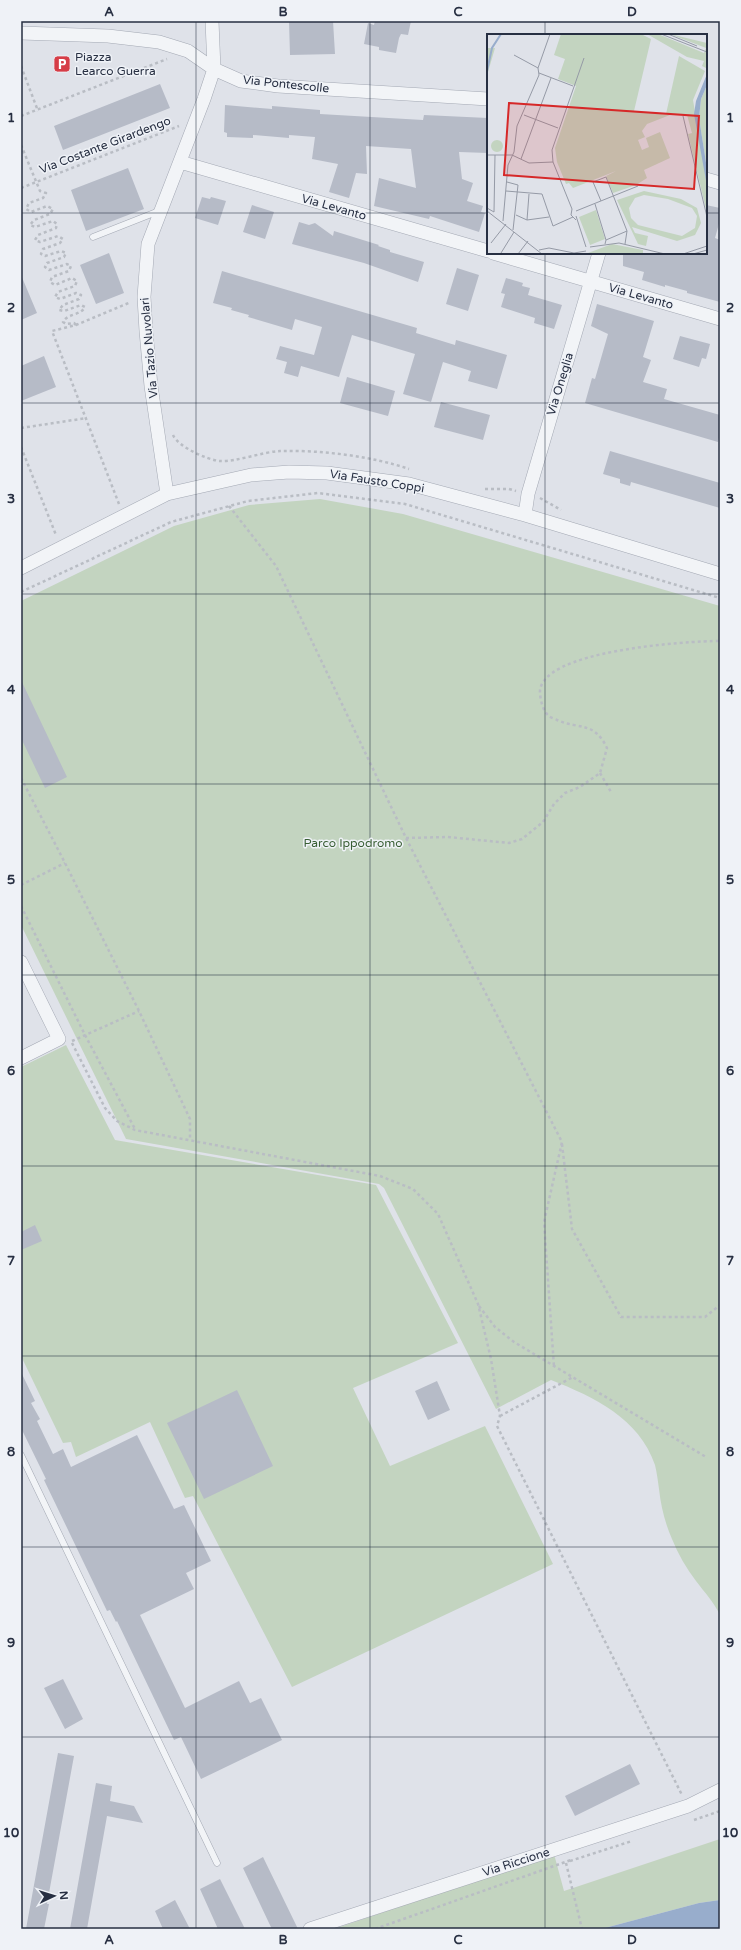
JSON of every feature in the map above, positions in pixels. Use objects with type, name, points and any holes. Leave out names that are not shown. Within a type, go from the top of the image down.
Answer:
[{"type":"street","points":[[212,21],[214,69]]},
{"type":"street","name":"Via Pontescolle","points":[[21,33],[108,36],[159,42],[188,51],[214,69],[241,82],[278,86],[487,99]]},
{"type":"street","name":"Via Tazio Nuvolari","points":[[167,494],[151,386],[146,331],[144,296],[148,244],[159,211],[180,162],[214,69]]},
{"type":"street","name":"Via Levanto","points":[[180,162],[487,252]]},
{"type":"street","points":[[707,179],[720,184]]},
{"type":"street","name":"Via Levanto","points":[[496,254],[720,319]]},
{"type":"street","name":"Via Oneglia","points":[[524,515],[528,494],[599,254]]},
{"type":"street","name":"Via Fausto Coppi","points":[[21,568],[167,494],[251,475],[289,472],[327,473],[409,484],[524,515],[720,574]]},
{"type":"street","points":[[21,962],[65,1040],[21,1058]]},
{"type":"street","name":"Via Riccione","points":[[310,1929],[688,1806],[720,1790]]},
{"type":"lane","points":[[93,237],[159,211]]},
{"type":"lane","points":[[21,1455],[217,1863]]},
{"type":"path","points":[[21,116],[38,111],[188,51]]},
{"type":"path","points":[[21,66],[38,111]]},
{"type":"path","name":"Via Costante Girardengo","points":[[21,188],[196,120]]},
{"type":"path","points":[[21,145],[40,191],[46,193],[43,198],[29,203],[26,209],[30,212],[47,206],[53,209],[50,214],[34,220],[30,225],[35,227],[52,221],[57,224],[56,228],[38,234],[35,240],[40,242],[58,236],[62,239],[60,244],[43,249],[41,254],[45,256],[61,251],[66,253],[64,257],[47,263],[45,268],[49,270],[67,264],[71,266],[69,271],[52,277],[50,282],[55,284],[72,278],[76,281],[75,286],[58,292],[55,297],[60,299],[76,293],[81,295],[79,299],[63,305],[59,310],[64,311],[81,305],[85,307],[82,312],[66,317],[62,322],[66,324],[74,323],[76,325]]},
{"type":"path","points":[[123,516],[87,418],[52,331],[76,325],[144,296]]},
{"type":"path","points":[[21,428],[87,418]]},
{"type":"path","points":[[21,448],[61,549]]},
{"type":"path","points":[[21,592],[171,522],[248,501],[318,493],[406,504],[720,598]]},
{"type":"path","points":[[229,506],[276,566],[406,838],[562,1142],[572,1229],[621,1317],[705,1317],[720,1305]]},
{"type":"path","points":[[406,838],[448,837],[509,843],[534,831],[543,822],[554,804],[564,793],[580,786],[600,773],[607,748],[602,737],[589,728],[562,722],[549,716],[541,703],[539,688],[548,676],[574,662],[605,653],[688,641],[720,641]]},
{"type":"path","points":[[600,773],[611,792]]},
{"type":"path","points":[[21,778],[66,863],[190,1119],[190,1140]]},
{"type":"path","points":[[21,885],[66,863]]},
{"type":"path","points":[[21,906],[85,1035],[135,1130]]},
{"type":"path","points":[[139,1011],[85,1035],[65,1040],[106,1108],[117,1121],[135,1130],[380,1176],[413,1189],[438,1214],[478,1304],[491,1359],[500,1416],[496,1426],[688,1806]]},
{"type":"path","points":[[554,1366],[544,1222],[562,1142]]},
{"type":"path","points":[[478,1304],[495,1327],[514,1342],[706,1457]]},
{"type":"path","points":[[500,1416],[572,1377]]},
{"type":"path","points":[[375,1929],[566,1862],[582,1929]]},
{"type":"green space","name":"Parco Ippodromo","points":[[320,499],[403,514],[720,606],[720,1615],[712,1601],[682,1561],[664,1515],[655,1465],[648,1449],[638,1434],[626,1422],[599,1402],[551,1380],[496,1409],[384,1188],[379,1184],[126,1139],[21,925],[21,601],[174,526],[249,505]]},
{"type":"green space","points":[[66,1045],[115,1140],[376,1185],[458,1343],[353,1388],[390,1466],[485,1426],[553,1564],[292,1687],[193,1496],[185,1498],[150,1422],[76,1457],[71,1442],[63,1443],[21,1356],[21,1067]]},
{"type":"green space","points":[[720,1839],[720,1900],[699,1903],[601,1929],[334,1929],[554,1854],[564,1891]]},
{"type":"water","points":[[720,1900],[720,1929],[601,1929],[699,1903]]},
{"type":"building","points":[[289,21],[333,21],[335,54],[290,55]]},
{"type":"building","points":[[375,21],[411,21],[408,35],[401,34],[399,38],[396,53],[379,50],[379,47],[364,44],[368,23],[374,25]]},
{"type":"building","points":[[160,84],[170,108],[63,150],[54,126]]},
{"type":"building","points":[[225,105],[272,109],[272,106],[320,110],[320,114],[423,120],[424,115],[487,118],[487,153],[459,152],[462,179],[473,183],[467,201],[483,206],[481,212],[485,213],[479,232],[430,216],[429,219],[374,206],[379,178],[416,188],[411,149],[366,146],[367,174],[356,173],[349,198],[329,192],[338,164],[312,159],[315,137],[289,135],[289,138],[253,135],[253,138],[227,137],[227,133],[224,132]]},
{"type":"building","points":[[128,168],[144,209],[86,231],[71,190]]},
{"type":"building","points":[[202,197],[210,199],[211,197],[226,201],[218,225],[195,218]]},
{"type":"building","points":[[252,205],[274,212],[265,239],[243,232]]},
{"type":"building","points":[[707,205],[720,208],[720,220],[715,238],[720,240],[720,302],[687,293],[687,291],[665,285],[665,287],[642,280],[644,272],[623,266],[623,254],[707,254]]},
{"type":"building","points":[[299,222],[309,225],[315,223],[333,236],[334,231],[379,245],[378,246],[390,250],[390,252],[424,262],[418,282],[364,263],[292,244]]},
{"type":"building","points":[[109,253],[124,293],[96,304],[80,265]]},
{"type":"building","points":[[457,268],[479,275],[468,311],[446,304]]},
{"type":"building","points":[[222,271],[417,328],[416,333],[455,345],[456,340],[507,355],[497,389],[468,381],[471,371],[443,362],[431,402],[403,394],[415,354],[352,335],[339,377],[301,366],[298,377],[284,373],[287,362],[276,359],[280,346],[314,355],[322,327],[295,319],[292,330],[248,317],[249,315],[231,310],[232,308],[213,303]]},
{"type":"building","points":[[21,275],[37,313],[21,320]]},
{"type":"building","points":[[506,278],[523,283],[522,286],[530,288],[528,295],[562,305],[554,329],[534,323],[535,318],[501,307],[505,294],[501,293]]},
{"type":"building","points":[[597,304],[654,321],[643,357],[651,360],[643,382],[667,389],[664,399],[720,415],[720,433],[718,442],[585,403],[592,378],[595,379],[608,334],[591,326]]},
{"type":"building","points":[[680,336],[710,344],[706,359],[702,358],[699,367],[673,359]]},
{"type":"building","points":[[44,356],[56,387],[21,401],[21,366]]},
{"type":"building","points":[[347,377],[395,391],[388,416],[340,403]]},
{"type":"building","points":[[441,402],[490,415],[483,440],[434,427]]},
{"type":"building","points":[[610,451],[720,483],[720,508],[631,482],[630,486],[620,483],[620,479],[603,474]]},
{"type":"building","points":[[21,680],[67,777],[45,788],[21,738]]},
{"type":"building","points":[[35,1225],[42,1241],[21,1250],[21,1232]]},
{"type":"building","points":[[21,1372],[35,1401],[31,1403],[40,1419],[37,1421],[53,1454],[63,1449],[71,1467],[137,1435],[174,1509],[184,1505],[211,1561],[186,1573],[194,1589],[140,1615],[185,1708],[239,1681],[250,1703],[261,1698],[282,1740],[201,1779],[181,1737],[174,1740],[117,1621],[116,1622],[110,1610],[107,1611],[44,1480],[46,1479],[21,1428]]},
{"type":"building","points":[[437,1381],[450,1410],[428,1420],[415,1391]]},
{"type":"building","points":[[237,1390],[273,1466],[204,1499],[167,1423]]},
{"type":"building","points":[[63,1679],[83,1719],[65,1729],[44,1688]]},
{"type":"building","points":[[58,1753],[74,1756],[47,1904],[49,1904],[44,1929],[26,1929]]},
{"type":"building","points":[[630,1764],[640,1784],[575,1816],[565,1796]]},
{"type":"building","points":[[96,1783],[112,1786],[110,1801],[134,1806],[143,1823],[107,1816],[87,1929],[70,1929]]},
{"type":"building","points":[[263,1857],[298,1929],[272,1929],[269,1923],[243,1868]]},
{"type":"building","points":[[220,1879],[245,1929],[218,1929],[200,1889]]},
{"type":"building","points":[[175,1900],[190,1929],[163,1929],[155,1911]]},
{"type":"place","name":"Piazza Learco Guerra","points":[[62,64]]}]
